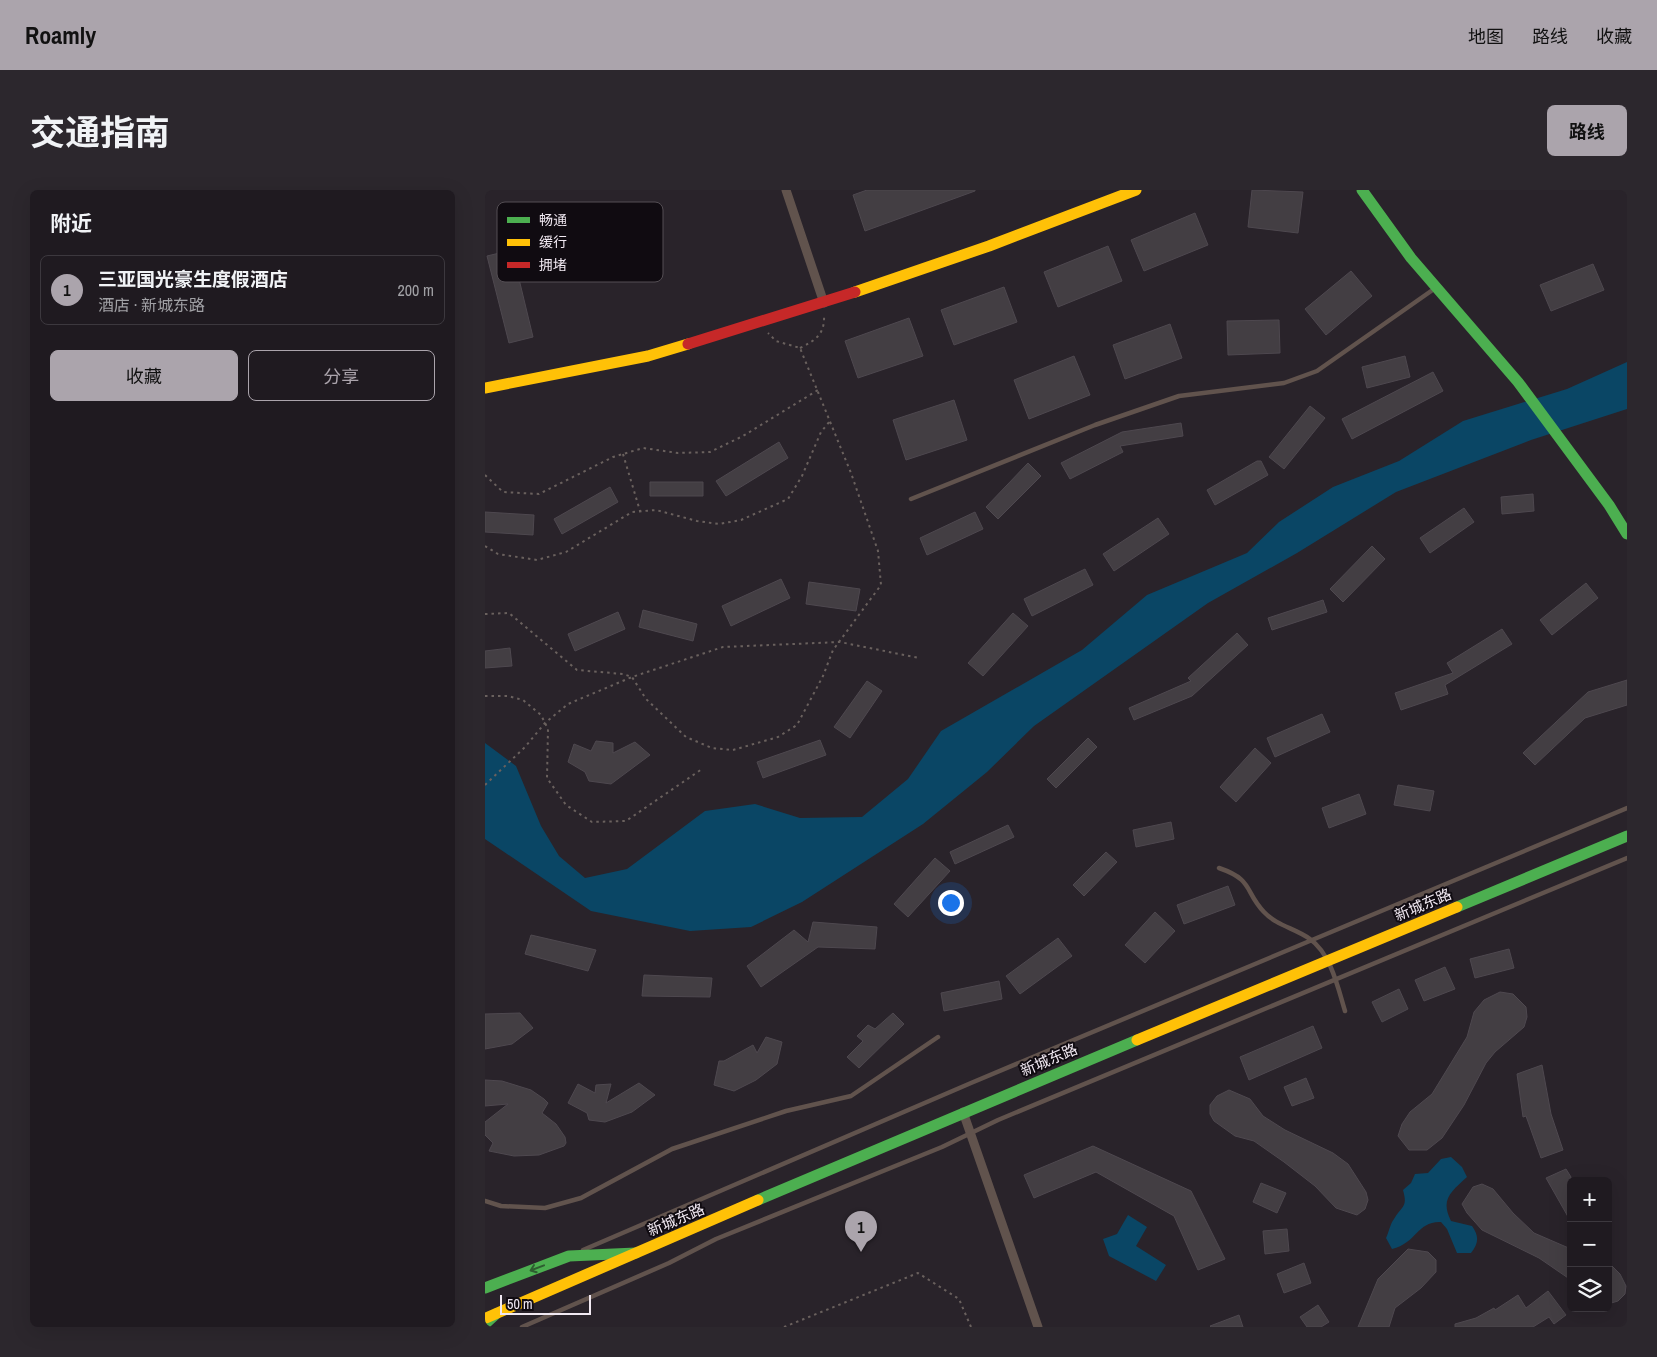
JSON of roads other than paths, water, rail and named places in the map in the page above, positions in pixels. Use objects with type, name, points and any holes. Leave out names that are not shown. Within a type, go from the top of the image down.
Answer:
[{"type":"main road","points":[[485,388],[648,356],[824,303],[989,246],[1135,190]]},
{"type":"main road","points":[[1362,190],[1411,258],[1518,382],[1563,442],[1627,534]]},
{"type":"main road","name":"新城东路","points":[[485,1324],[490,1316],[963,1112],[1627,836]]},
{"type":"main road","points":[[485,1288],[569,1256],[636,1253]]},
{"type":"street","points":[[786,190],[824,303]]},
{"type":"street","points":[[963,1112],[1037,1327]]},
{"type":"lane","points":[[911,499],[1095,425],[1179,396],[1284,383],[1317,371],[1436,287]]},
{"type":"lane","points":[[569,1256],[971,1083],[1627,808]]},
{"type":"lane","points":[[522,1327],[669,1263],[717,1239],[1627,858]]},
{"type":"lane","points":[[1219,868],[1236,874],[1248,886],[1263,911],[1274,920],[1312,940],[1327,961],[1345,1011]]},
{"type":"lane","points":[[485,1201],[501,1206],[545,1208],[581,1198],[672,1149],[786,1111],[851,1096],[938,1037]]},
{"type":"water","points":[[1627,362],[1627,409],[1531,440],[1396,492],[1297,553],[1208,603],[1034,726],[987,772],[923,824],[802,902],[751,927],[690,931],[591,911],[485,839],[485,743],[516,766],[541,826],[559,856],[585,878],[627,869],[705,811],[755,804],[800,818],[862,817],[908,779],[941,731],[1082,650],[1147,595],[1247,553],[1279,522],[1333,487],[1399,461],[1463,421],[1567,389]]},
{"type":"water","points":[[1451,1157],[1462,1167],[1467,1177],[1449,1196],[1447,1201],[1448,1213],[1451,1221],[1472,1226],[1477,1240],[1474,1249],[1471,1253],[1457,1253],[1447,1229],[1441,1222],[1427,1225],[1407,1242],[1392,1249],[1386,1238],[1393,1221],[1403,1206],[1405,1200],[1403,1190],[1411,1183],[1415,1174],[1428,1173],[1441,1159]]},
{"type":"water","points":[[1128,1215],[1147,1227],[1136,1246],[1166,1265],[1156,1281],[1109,1256],[1103,1239],[1117,1234]]},
{"type":"place","name":"三亚国光豪生度假酒店","points":[[861,1252]]}]
